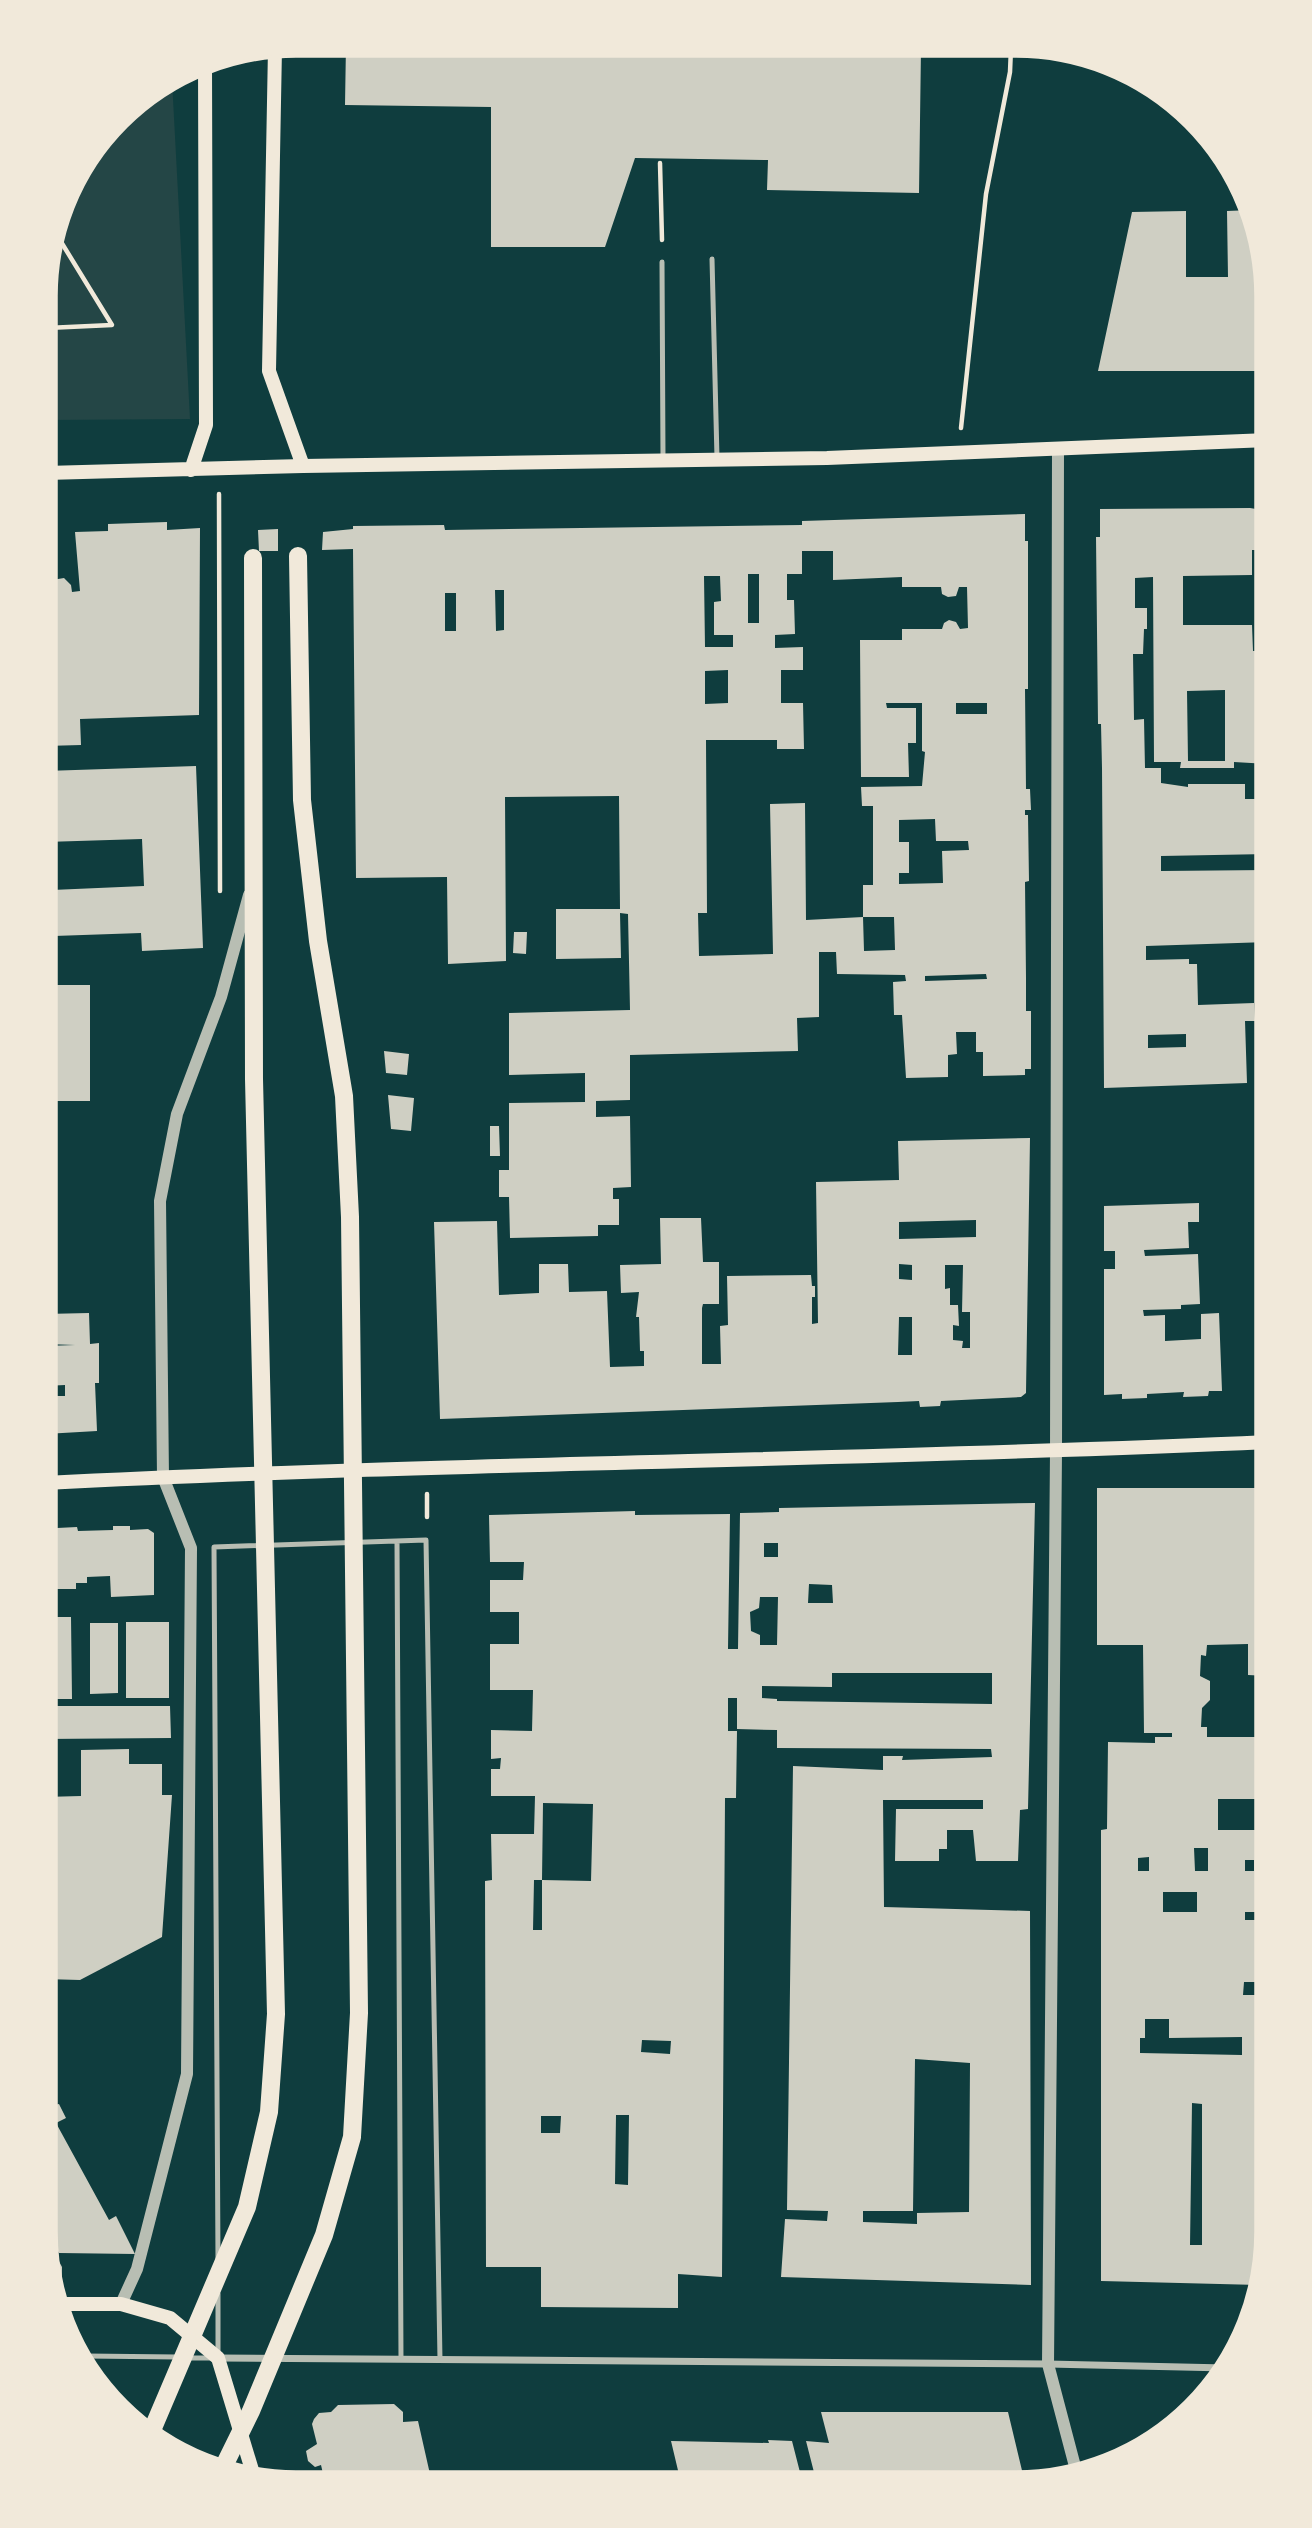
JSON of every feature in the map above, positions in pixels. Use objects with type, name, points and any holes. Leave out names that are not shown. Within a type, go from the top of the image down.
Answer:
[{"type":"main road","points":[[275,57],[269,371],[303,466]]},
{"type":"main road","points":[[191,470],[205,425],[205,74]]},
{"type":"main road","points":[[56,473],[303,466],[717,461],[1256,441]]},
{"type":"main road","points":[[226,2461],[251,2411],[324,2235],[352,2137],[359,2014],[350,1217],[344,1096],[318,941],[302,800],[298,556]]},
{"type":"main road","points":[[154,2425],[247,2207],[269,2112],[276,2014],[254,1079],[253,558]]},
{"type":"main road","points":[[56,1482],[163,1477],[1056,1452],[1255,1443]]},
{"type":"main road","points":[[68,2304],[121,2304],[170,2319],[218,2358],[251,2467]]},
{"type":"street","points":[[1059,449],[1056,1452],[1048,2364],[1074,2464]]},
{"type":"street","points":[[121,2304],[137,2269],[187,2074],[191,1548],[163,1477],[160,1201],[177,1114],[221,997],[253,880]]},
{"type":"street","points":[[218,2358],[1213,2368]]},
{"type":"lane","points":[[712,259],[717,461]]},
{"type":"lane","points":[[662,262],[663,462]]},
{"type":"lane","points":[[91,2356],[218,2358],[214,1547],[426,1540],[440,2360]]},
{"type":"lane","points":[[397,1541],[401,2359]]},
{"type":"path","points":[[958,453],[986,194],[1010,72],[1011,56]]},
{"type":"path","points":[[660,163],[662,262]]},
{"type":"path","points":[[56,328],[112,325],[62,244]]},
{"type":"path","points":[[219,470],[220,900]]},
{"type":"path","points":[[426,1540],[427,1469]]},
{"type":"shaded area","points":[[173,90],[190,419],[56,420],[58,265],[69,219],[88,176],[106,150],[138,116]]},
{"type":"building","points":[[346,56],[921,56],[919,193],[767,190],[768,160],[635,158],[605,247],[491,247],[491,107],[345,105]]},
{"type":"building","points":[[1186,211],[1186,277],[1228,277],[1227,211],[1239,211],[1251,249],[1256,296],[1256,371],[1098,371],[1132,212]]},
{"type":"building","points":[[1100,509],[1256,509],[1256,550],[1252,550],[1252,575],[1183,576],[1183,625],[1252,625],[1253,651],[1256,651],[1256,763],[1234,762],[1234,768],[1180,768],[1181,762],[1154,762],[1153,577],[1135,578],[1135,608],[1147,608],[1147,629],[1144,629],[1143,654],[1133,654],[1134,720],[1144,719],[1145,768],[1161,768],[1161,783],[1188,787],[1188,784],[1245,784],[1245,799],[1256,799],[1256,854],[1161,856],[1161,871],[1256,870],[1256,942],[1146,946],[1146,960],[1189,959],[1189,964],[1197,964],[1198,1005],[1254,1003],[1255,1021],[1245,1021],[1247,1083],[1104,1088],[1102,768],[1101,724],[1098,724],[1096,537],[1100,537]],"holes":[[[1225,690],[1225,761],[1188,761],[1187,691]],[[1186,1034],[1186,1047],[1148,1048],[1148,1035]]]},
{"type":"building","points":[[1025,514],[1025,541],[1028,541],[1026,789],[1030,789],[1031,810],[1025,810],[1025,815],[1028,815],[1029,881],[1025,882],[1026,1011],[1031,1011],[1031,1069],[1025,1069],[1025,1075],[983,1076],[983,1052],[976,1052],[976,1032],[956,1032],[957,1054],[948,1055],[948,1077],[906,1078],[902,1015],[894,1015],[893,982],[906,981],[905,975],[837,974],[836,952],[819,952],[819,1017],[797,1018],[798,1051],[630,1055],[630,1100],[596,1101],[596,1117],[630,1116],[631,1187],[613,1188],[613,1199],[619,1199],[619,1225],[598,1225],[598,1236],[510,1238],[509,1197],[499,1197],[499,1170],[509,1170],[509,1103],[585,1102],[585,1073],[509,1075],[509,1013],[630,1010],[628,914],[620,913],[621,958],[556,959],[556,909],[620,909],[619,796],[505,797],[506,961],[448,964],[447,877],[356,878],[353,549],[322,550],[323,532],[353,529],[353,526],[444,525],[445,530],[802,525],[802,521]],"holes":[[[802,551],[833,551],[833,580],[902,577],[902,587],[941,587],[942,594],[948,597],[956,596],[959,587],[967,587],[968,628],[960,629],[956,622],[949,620],[944,623],[942,629],[902,629],[902,640],[860,640],[861,777],[909,777],[908,743],[916,743],[916,708],[887,708],[886,703],[922,703],[922,751],[925,752],[922,786],[861,787],[862,806],[873,806],[873,885],[863,885],[863,917],[806,920],[805,803],[770,804],[773,954],[699,956],[698,913],[707,913],[706,740],[777,740],[777,749],[804,749],[803,703],[781,703],[781,670],[803,670],[803,647],[775,648],[775,635],[795,634],[794,600],[787,600],[787,574],[802,574]],[[748,574],[759,574],[759,623],[748,623]],[[704,576],[720,576],[721,601],[714,602],[714,635],[733,635],[733,647],[705,647]],[[495,590],[504,590],[504,630],[496,631]],[[445,593],[456,593],[456,631],[445,631]],[[728,670],[728,703],[705,704],[705,671]],[[956,703],[987,703],[987,714],[956,714]],[[935,819],[936,841],[968,841],[969,850],[942,851],[943,883],[899,884],[899,873],[909,873],[909,842],[899,842],[899,820]],[[863,917],[894,917],[895,950],[864,951]],[[986,974],[987,979],[925,981],[925,976]]]},
{"type":"building","points":[[167,522],[167,530],[200,528],[199,715],[80,719],[81,745],[56,746],[56,579],[64,578],[71,585],[72,592],[80,591],[75,532],[108,531],[108,524]]},
{"type":"building","points":[[278,529],[278,551],[259,551],[258,530]]},
{"type":"building","points":[[196,766],[203,948],[142,951],[141,933],[56,936],[56,890],[144,886],[142,839],[56,842],[56,771]]},
{"type":"building","points":[[514,932],[527,932],[526,954],[513,953]]},
{"type":"building","points":[[56,985],[90,985],[90,1101],[56,1101]]},
{"type":"building","points":[[384,1051],[409,1054],[407,1075],[386,1073]]},
{"type":"building","points":[[388,1095],[414,1098],[411,1131],[391,1129]]},
{"type":"building","points":[[490,1126],[499,1126],[500,1156],[490,1156]]},
{"type":"building","points":[[1030,1138],[1026,1393],[1021,1397],[941,1401],[940,1406],[920,1407],[919,1401],[440,1419],[434,1222],[497,1221],[499,1295],[539,1293],[539,1264],[568,1264],[569,1292],[607,1291],[610,1367],[644,1366],[644,1351],[640,1351],[639,1317],[636,1317],[639,1292],[621,1293],[620,1265],[661,1264],[660,1218],[701,1218],[703,1262],[719,1262],[719,1304],[703,1304],[702,1308],[702,1364],[721,1364],[720,1326],[728,1325],[727,1276],[811,1275],[812,1286],[815,1286],[815,1297],[812,1297],[812,1324],[818,1323],[816,1182],[899,1180],[898,1141]],"holes":[[[976,1220],[976,1237],[899,1239],[899,1222]],[[899,1264],[912,1265],[912,1280],[899,1279]],[[945,1265],[963,1265],[962,1312],[970,1312],[970,1348],[962,1348],[963,1341],[953,1340],[953,1325],[959,1326],[958,1305],[950,1305],[950,1288],[945,1289]],[[899,1317],[912,1317],[912,1355],[898,1355]]]},
{"type":"building","points":[[1199,1203],[1199,1222],[1188,1222],[1189,1248],[1144,1250],[1145,1256],[1198,1254],[1200,1304],[1181,1305],[1181,1309],[1143,1310],[1144,1316],[1165,1315],[1165,1341],[1201,1339],[1201,1314],[1219,1313],[1222,1391],[1209,1391],[1208,1396],[1183,1397],[1184,1392],[1147,1394],[1147,1398],[1122,1399],[1122,1394],[1104,1395],[1104,1269],[1115,1269],[1115,1251],[1104,1251],[1104,1206]]},
{"type":"building","points":[[89,1313],[90,1344],[99,1343],[99,1383],[95,1383],[97,1431],[56,1433],[56,1396],[65,1396],[65,1385],[56,1385],[56,1346],[75,1345],[56,1344],[56,1314]]},
{"type":"building","points":[[1097,1488],[1255,1488],[1255,1675],[1248,1675],[1248,1644],[1207,1645],[1206,1656],[1201,1655],[1200,1676],[1210,1681],[1210,1700],[1202,1708],[1201,1727],[1207,1727],[1207,1737],[1255,1737],[1255,1799],[1218,1799],[1218,1830],[1255,1830],[1255,1912],[1245,1912],[1245,1920],[1255,1920],[1255,1982],[1244,1982],[1243,1995],[1255,1995],[1255,2248],[1249,2285],[1101,2281],[1101,1830],[1107,1829],[1108,1742],[1155,1743],[1155,1737],[1172,1737],[1172,1733],[1144,1733],[1143,1645],[1097,1645]],"holes":[[[1194,1848],[1208,1848],[1208,1871],[1195,1871]],[[1149,1857],[1149,1871],[1138,1871],[1138,1858]],[[1245,1860],[1254,1860],[1254,1871],[1245,1871]],[[1163,1892],[1197,1892],[1197,1912],[1163,1912]],[[1145,2019],[1169,2019],[1169,2038],[1242,2037],[1242,2055],[1140,2053],[1140,2038],[1145,2038]],[[1192,2103],[1202,2104],[1202,2245],[1190,2245]]]},
{"type":"building","points":[[1035,1503],[1028,1809],[1020,1810],[1018,1861],[976,1861],[973,1830],[947,1830],[947,1849],[939,1849],[939,1861],[895,1861],[896,1809],[983,1809],[983,1800],[883,1800],[884,1907],[1030,1911],[1031,2285],[781,2277],[785,2219],[827,2221],[828,2211],[787,2210],[793,1766],[883,1770],[883,1756],[903,1756],[902,1760],[992,1757],[991,1749],[777,1748],[777,1730],[737,1729],[737,1698],[728,1698],[728,1731],[737,1731],[736,1798],[725,1798],[722,2277],[678,2274],[678,2308],[541,2307],[541,2267],[486,2267],[485,1881],[492,1880],[491,1834],[534,1834],[535,1796],[491,1796],[491,1769],[500,1769],[501,1758],[491,1759],[491,1730],[532,1731],[533,1690],[490,1690],[490,1644],[519,1644],[519,1612],[490,1612],[490,1580],[523,1580],[524,1562],[490,1562],[489,1515],[635,1511],[635,1515],[730,1514],[728,1649],[738,1649],[740,1513],[779,1512],[779,1508]],"holes":[[[764,1543],[778,1543],[778,1557],[764,1557]],[[809,1584],[832,1585],[833,1603],[808,1603]],[[760,1597],[778,1597],[777,1645],[760,1645],[760,1635],[751,1631],[750,1612],[759,1608]],[[832,1673],[992,1673],[992,1704],[777,1701],[762,1698],[762,1686],[832,1687]],[[543,1803],[593,1804],[591,1881],[542,1880]],[[534,1880],[542,1880],[542,1930],[533,1930]],[[642,2040],[671,2041],[670,2054],[641,2052]],[[915,2059],[970,2063],[969,2212],[917,2213],[917,2224],[863,2222],[863,2211],[913,2211]],[[616,2115],[629,2115],[628,2185],[615,2184]],[[541,2116],[561,2116],[560,2133],[541,2133]]]},
{"type":"building","points":[[113,1526],[130,1526],[130,1530],[148,1529],[154,1533],[154,1595],[111,1597],[110,1576],[87,1577],[87,1583],[76,1583],[76,1589],[56,1589],[57,1528],[77,1527],[78,1531],[113,1530]]},
{"type":"building","points":[[56,1617],[71,1617],[72,1699],[56,1699]]},
{"type":"building","points":[[126,1622],[169,1622],[169,1698],[126,1698]]},
{"type":"building","points":[[90,1623],[118,1623],[118,1693],[90,1694]]},
{"type":"building","points":[[56,1706],[170,1706],[171,1738],[56,1739]]},
{"type":"building","points":[[129,1749],[129,1764],[162,1764],[162,1795],[172,1795],[162,1937],[80,1980],[56,1979],[56,1797],[81,1796],[81,1750]]},
{"type":"building","points":[[59,2104],[66,2118],[56,2123],[56,2105]]},
{"type":"building","points":[[56,2123],[109,2220],[116,2216],[135,2254],[59,2253],[56,2232]]},
{"type":"building","points":[[394,2404],[403,2412],[403,2422],[418,2421],[430,2472],[323,2472],[321,2465],[315,2467],[308,2461],[306,2451],[317,2444],[312,2424],[319,2413],[331,2412],[338,2405]]},
{"type":"building","points":[[821,2412],[1008,2412],[1022,2472],[814,2472],[806,2441],[829,2443]]},
{"type":"building","points":[[768,2440],[792,2441],[800,2472],[678,2472],[671,2441],[769,2443]]}]
